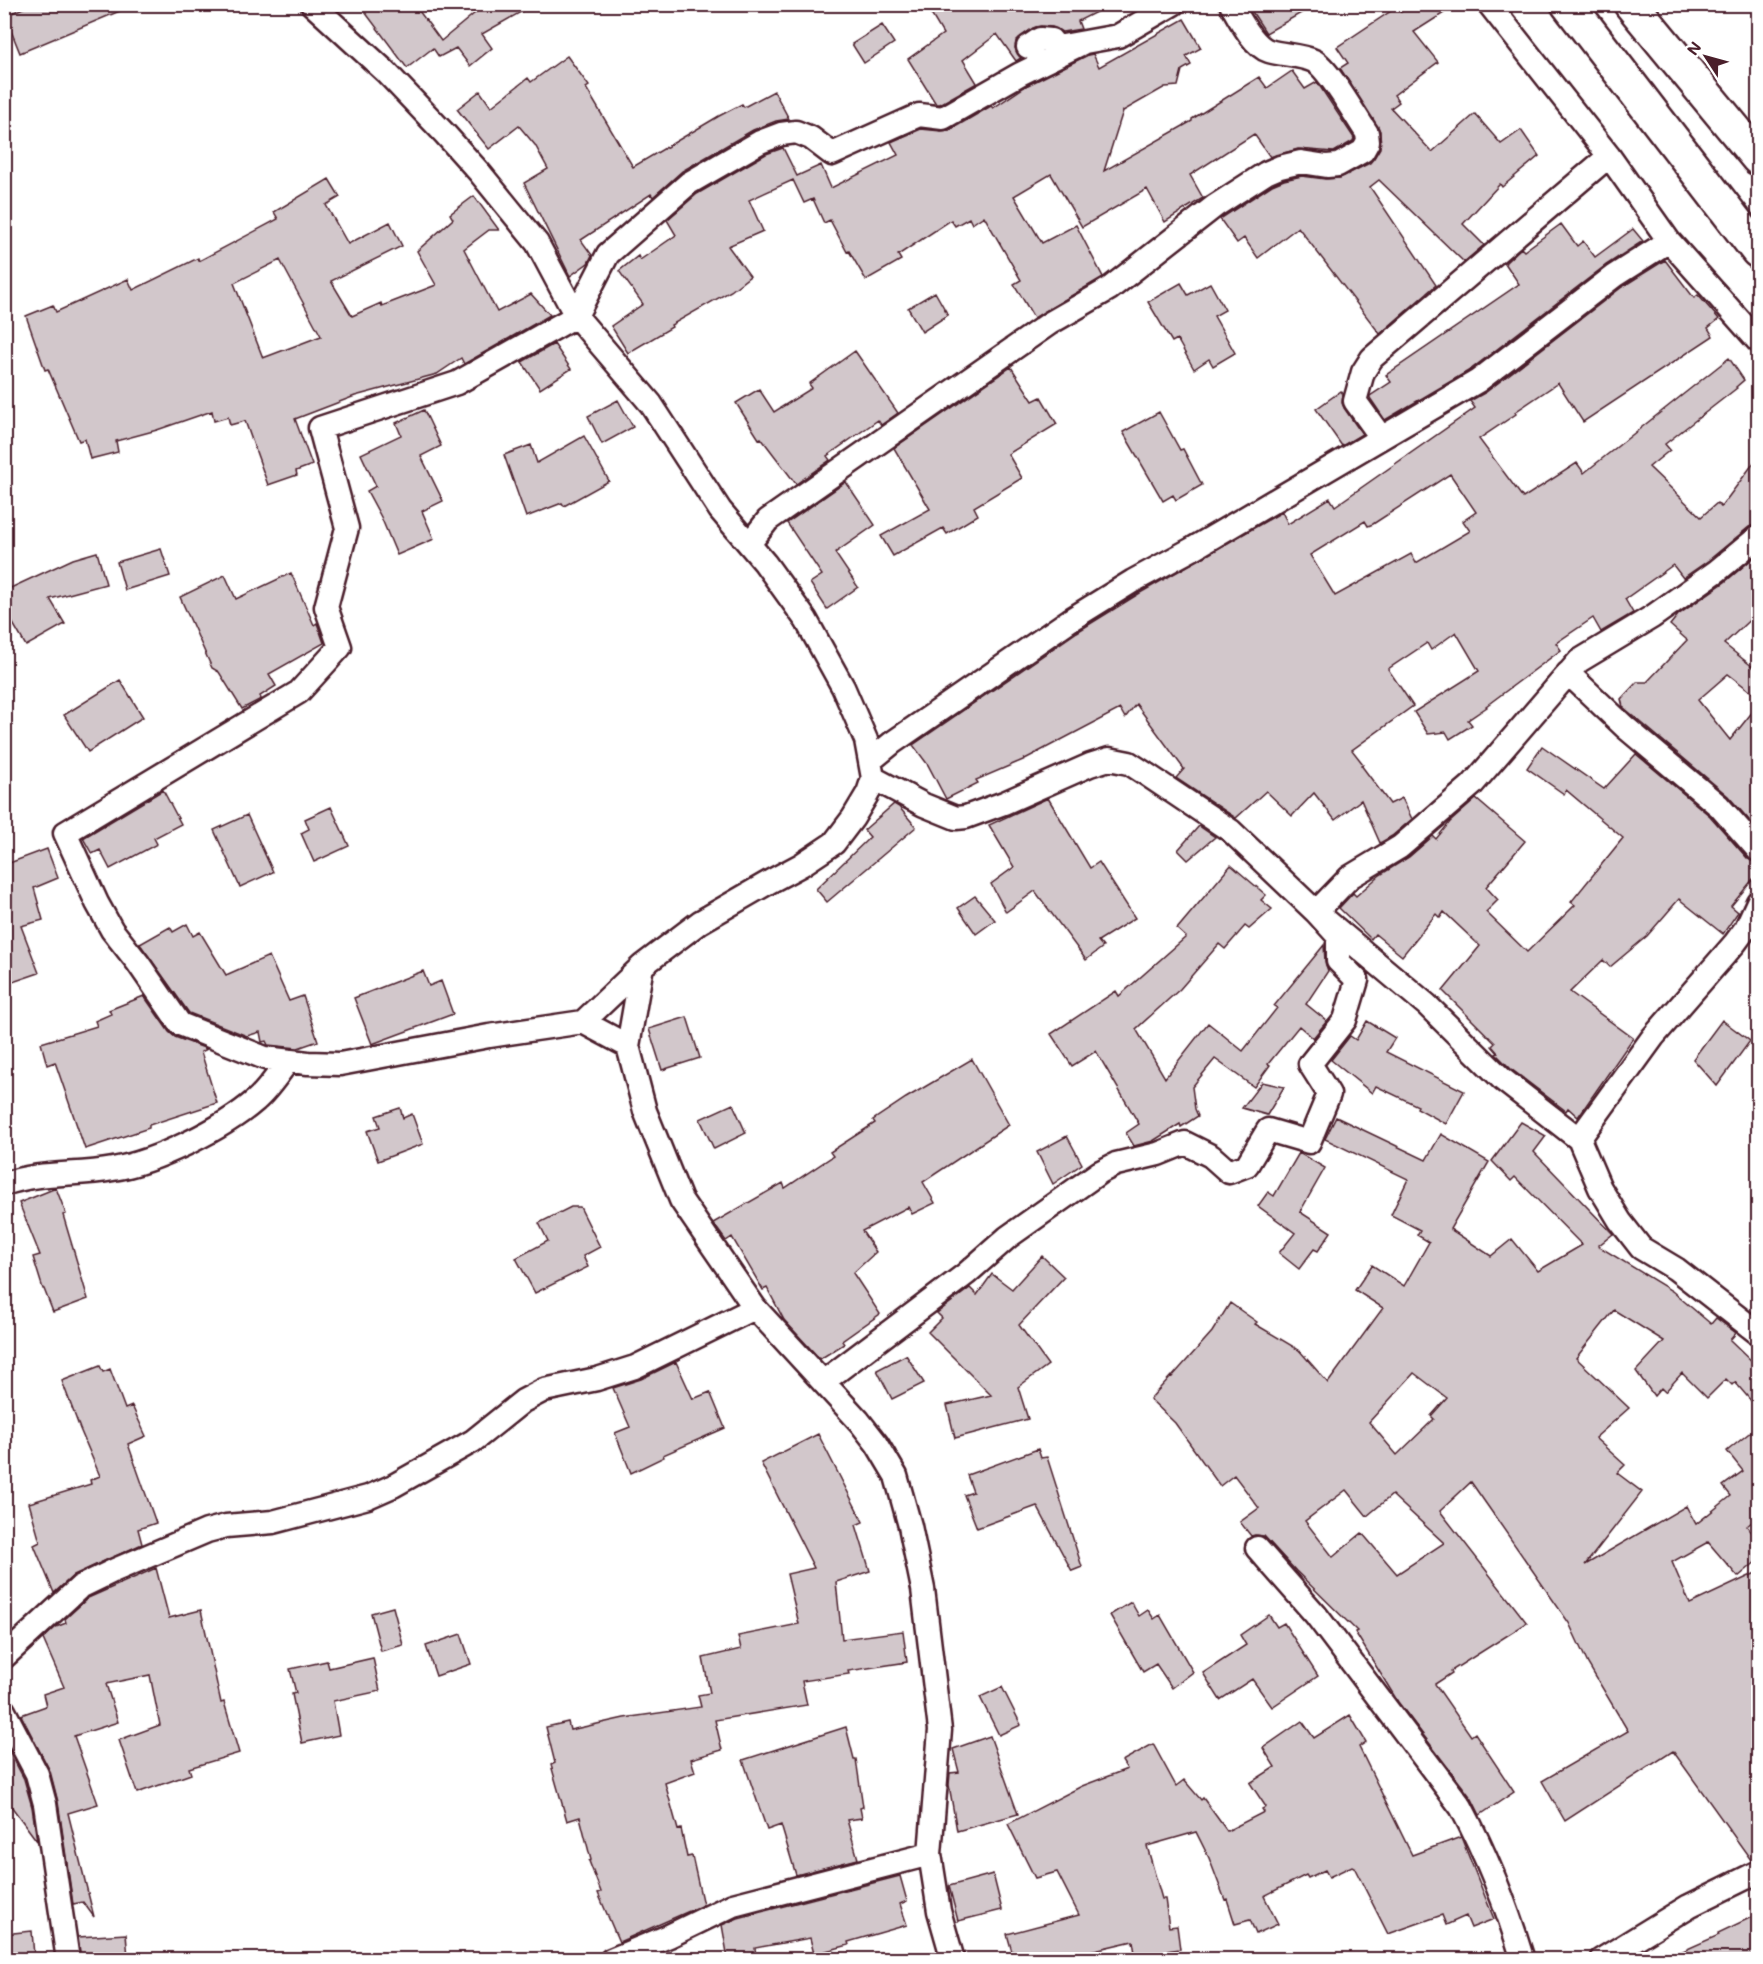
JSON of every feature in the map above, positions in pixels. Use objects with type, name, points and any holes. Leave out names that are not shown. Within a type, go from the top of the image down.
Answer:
[{"type":"highway","points":[[1568,4],[1758,251]]},
{"type":"highway","points":[[1631,4],[1758,158]]},
{"type":"street","points":[[312,4],[386,72],[480,173],[537,243],[576,316],[651,404],[720,510],[765,563],[806,620],[843,687],[866,740],[872,770],[868,793],[834,843],[801,865],[700,922],[642,966],[583,1022],[489,1036],[340,1064],[265,1058],[180,1024],[112,930],[65,833],[299,692],[340,647],[326,608],[347,528],[320,428],[457,383],[576,316],[608,254],[689,183],[760,142],[781,134],[796,132],[811,138],[832,154],[919,115],[943,118],[1020,74],[1081,44]]},
{"type":"street","points":[[1028,47],[1040,39],[1051,40],[1056,46],[1081,44],[1118,36],[1173,4]]},
{"type":"street","points":[[749,544],[768,520],[1050,323],[1109,288],[1215,206],[1266,173],[1280,166],[1301,162],[1338,165],[1363,151],[1368,142],[1367,133],[1325,71],[1315,61],[1287,53],[1267,51],[1247,33],[1231,4]]},
{"type":"street","points":[[1489,4],[1609,156],[1669,242],[1758,341]]},
{"type":"street","points":[[1381,437],[1355,401],[1363,372],[1372,358],[1609,156]]},
{"type":"street","points":[[872,770],[892,743],[1070,620],[1133,581],[1194,548],[1478,381],[1614,276],[1669,242]]},
{"type":"street","points":[[1316,912],[1350,877],[1400,847],[1466,791],[1579,661],[1652,617],[1717,571],[1758,537]]},
{"type":"street","points":[[1568,673],[1625,727],[1719,806],[1758,850]]},
{"type":"street","points":[[872,770],[924,805],[956,818],[966,817],[1004,803],[1090,765],[1109,759],[1129,763],[1231,831],[1316,912],[1427,1005],[1502,1079],[1579,1139],[1600,1188],[1630,1236],[1641,1248],[1677,1269],[1758,1333]]},
{"type":"street","points":[[1579,1139],[1653,1037],[1735,944],[1746,928],[1758,902]]},
{"type":"street","points":[[823,1382],[966,1274],[1008,1237],[1055,1203],[1116,1164],[1158,1154],[1185,1143],[1211,1156],[1229,1172],[1247,1165],[1268,1130],[1309,1142],[1329,1094],[1310,1064],[1345,1020],[1358,980],[1338,962],[1338,936],[1316,912]]},
{"type":"street","points":[[642,966],[628,1046],[645,1111],[681,1200],[755,1308],[859,1421],[877,1444],[896,1476],[910,1526],[923,1589],[940,1730],[930,1854],[935,1889],[953,1959]]},
{"type":"street","points":[[583,1022],[628,1046]]},
{"type":"street","points":[[4,1184],[24,1177],[46,1174],[86,1173],[115,1169],[144,1161],[172,1149],[230,1121],[258,1098],[288,1061]]},
{"type":"street","points":[[4,1657],[67,1597],[80,1587],[97,1579],[207,1531],[226,1526],[273,1522],[368,1497],[393,1486],[472,1441],[524,1401],[544,1390],[597,1379],[635,1367],[755,1308]]},
{"type":"street","points":[[1257,1548],[1316,1614],[1461,1807],[1478,1838],[1495,1879],[1523,1959]]},
{"type":"street","points":[[4,1711],[37,1774],[45,1804],[68,1959]]},
{"type":"street","points":[[611,1959],[733,1905],[930,1854]]},
{"type":"street","points":[[1601,1959],[1689,1906],[1758,1872]]},
{"type":"building","points":[[32,4],[134,5],[20,53],[5,16]]},
{"type":"building","points":[[359,4],[414,4],[441,41],[486,4],[535,4],[482,34],[492,48],[470,66],[456,48],[439,57],[433,48],[407,68]]},
{"type":"building","points":[[925,4],[1112,4],[1078,21],[1081,29],[1062,32],[1052,27],[1033,28],[1016,41],[1015,48],[1021,58],[1016,61],[997,34],[963,60],[977,83],[940,104],[936,104],[908,59],[943,34]]},
{"type":"building","points":[[1247,4],[1317,4],[1266,33]]},
{"type":"building","points":[[1413,4],[1458,4],[1414,32],[1438,62],[1394,95],[1399,102],[1391,108],[1432,152],[1475,114],[1501,144],[1521,130],[1539,156],[1502,187],[1500,184],[1463,224],[1484,245],[1464,262],[1379,180],[1370,187],[1436,285],[1380,334],[1298,227],[1258,258],[1244,238],[1237,243],[1220,219],[1272,185],[1284,180],[1302,176],[1340,178],[1370,163],[1380,148],[1380,131],[1340,68],[1348,63],[1337,47],[1397,7],[1401,12]]},
{"type":"building","points":[[1184,19],[1201,48],[1186,56],[1191,65],[1182,70],[1178,86],[1165,87],[1123,111],[1104,171],[1192,121],[1259,77],[1267,88],[1292,71],[1305,89],[1317,82],[1354,138],[1353,141],[1334,152],[1298,149],[1270,157],[1254,134],[1190,175],[1203,198],[1165,222],[1147,189],[1082,227],[1051,174],[1014,196],[1042,243],[1076,225],[1103,277],[1034,318],[1014,284],[1021,280],[984,216],[972,224],[969,218],[955,226],[951,220],[898,255],[901,260],[866,280],[849,251],[847,252],[830,220],[824,223],[813,199],[804,203],[793,180],[749,200],[763,231],[728,246],[750,276],[731,291],[671,325],[672,327],[628,353],[611,326],[643,304],[619,271],[638,256],[640,260],[676,235],[667,220],[697,194],[766,154],[783,148],[797,176],[821,165],[831,188],[898,155],[891,142],[921,129],[950,130],[991,106],[993,108],[1026,86],[1088,55],[1093,54],[1099,67]]},
{"type":"building","points":[[882,25],[894,43],[864,63],[852,44]]},
{"type":"building","points":[[567,56],[589,86],[586,88],[633,167],[719,116],[742,104],[744,107],[774,91],[789,119],[776,121],[753,130],[682,171],[653,197],[651,194],[581,240],[592,255],[588,263],[570,276],[524,183],[548,169],[535,145],[519,126],[489,149],[457,109],[480,91],[491,107],[528,78],[531,82]]},
{"type":"building","points":[[329,179],[340,197],[326,205],[348,244],[390,222],[402,246],[331,281],[352,316],[381,303],[382,306],[436,285],[417,251],[453,219],[450,214],[474,196],[499,230],[489,230],[464,249],[497,312],[531,294],[550,315],[464,364],[461,358],[437,374],[355,396],[295,419],[312,465],[296,471],[297,475],[268,485],[245,421],[230,425],[228,417],[214,421],[212,411],[116,441],[118,452],[90,459],[85,439],[79,441],[48,369],[45,370],[26,316],[53,305],[56,312],[128,279],[133,290],[198,258],[199,261],[278,219],[274,212]],"holes":[[[280,260],[321,336],[263,358],[234,283]]]},
{"type":"building","points":[[1561,224],[1577,246],[1583,241],[1595,257],[1633,229],[1643,241],[1606,265],[1470,370],[1385,420],[1370,396],[1391,382],[1386,375],[1519,284],[1505,263],[1521,248],[1524,251]]},
{"type":"building","points":[[1665,260],[1694,298],[1698,295],[1719,319],[1708,328],[1713,336],[1583,422],[1558,383],[1479,439],[1523,498],[1577,463],[1584,473],[1729,358],[1744,380],[1737,388],[1665,444],[1670,450],[1649,467],[1701,517],[1717,503],[1721,507],[1758,457],[1758,524],[1749,527],[1683,578],[1673,565],[1625,599],[1633,613],[1601,632],[1593,618],[1556,643],[1561,650],[1468,720],[1472,725],[1450,739],[1446,732],[1428,734],[1414,712],[1479,671],[1456,632],[1431,650],[1427,643],[1388,669],[1413,706],[1352,750],[1390,804],[1402,798],[1412,819],[1392,836],[1380,843],[1361,800],[1335,820],[1314,793],[1292,816],[1266,791],[1236,818],[1176,778],[1184,769],[1136,704],[1125,718],[1120,709],[1023,760],[976,780],[978,783],[946,799],[928,765],[913,745],[1077,632],[1140,593],[1282,512],[1288,524],[1330,498],[1335,506],[1475,408],[1470,401],[1486,392],[1622,287]],"holes":[[[1450,474],[1476,512],[1463,521],[1470,531],[1416,563],[1411,554],[1335,596],[1310,555],[1365,521],[1368,526],[1373,524]]]},
{"type":"building","points":[[1181,283],[1188,295],[1210,283],[1225,310],[1214,316],[1235,353],[1213,366],[1209,359],[1194,369],[1177,339],[1172,342],[1148,302]]},
{"type":"building","points":[[935,292],[948,315],[922,332],[908,308]]},
{"type":"building","points":[[554,344],[571,369],[540,389],[522,362]]},
{"type":"building","points":[[855,351],[898,413],[881,425],[878,420],[827,456],[830,460],[796,484],[761,438],[759,439],[736,403],[759,389],[774,412],[812,388],[809,384]]},
{"type":"building","points":[[1011,367],[1033,401],[1041,397],[1057,424],[1008,454],[1022,478],[974,507],[978,515],[947,534],[943,528],[893,556],[881,536],[930,509],[894,448]]},
{"type":"building","points":[[1341,391],[1344,408],[1362,434],[1342,446],[1316,409]]},
{"type":"building","points":[[618,400],[633,427],[602,444],[588,416]]},
{"type":"building","points":[[424,410],[441,446],[421,456],[443,501],[422,511],[434,539],[397,555],[367,491],[376,486],[361,454],[401,435],[396,423]]},
{"type":"building","points":[[1159,412],[1180,450],[1183,449],[1202,485],[1176,500],[1173,495],[1163,501],[1123,432]]},
{"type":"building","points":[[584,436],[609,481],[564,506],[562,503],[526,517],[504,455],[531,445],[537,463]]},
{"type":"building","points":[[846,482],[875,525],[835,553],[858,587],[827,609],[810,583],[822,575],[787,523]]},
{"type":"building","points":[[161,549],[170,576],[125,590],[117,562]]},
{"type":"building","points":[[97,552],[106,584],[50,599],[65,624],[26,646],[4,608],[4,591],[73,559]]},
{"type":"building","points":[[1758,554],[1758,612],[1724,644],[1758,671],[1758,697],[1728,674],[1698,700],[1730,740],[1758,705],[1758,830],[1728,796],[1623,707],[1621,699],[1637,682],[1647,682],[1687,640],[1670,625],[1678,615],[1725,582]]},
{"type":"building","points":[[291,573],[314,625],[317,623],[324,643],[269,674],[276,686],[260,696],[261,699],[242,709],[219,672],[212,668],[180,597],[225,575],[236,599]]},
{"type":"building","points":[[120,680],[143,717],[88,752],[64,715]]},
{"type":"building","points":[[1542,746],[1604,789],[1636,754],[1710,816],[1748,859],[1758,863],[1758,873],[1731,906],[1738,912],[1723,934],[1679,899],[1647,936],[1610,967],[1603,960],[1570,992],[1633,1038],[1578,1117],[1568,1108],[1566,1111],[1511,1069],[1496,1054],[1498,1053],[1492,1046],[1495,1043],[1443,991],[1480,946],[1444,912],[1440,918],[1436,914],[1402,956],[1375,934],[1371,939],[1339,908],[1353,893],[1356,896],[1380,875],[1409,857],[1433,836],[1436,839],[1450,822],[1476,799],[1525,841],[1486,887],[1498,900],[1486,912],[1527,952],[1575,905],[1571,902],[1623,838],[1566,790],[1564,794],[1527,768]]},
{"type":"building","points":[[163,790],[181,824],[154,838],[157,844],[110,869],[100,850],[92,854],[83,838]]},
{"type":"building","points":[[1048,798],[1090,868],[1099,862],[1135,918],[1098,941],[1103,947],[1086,960],[1035,891],[1006,912],[991,884],[1014,867],[989,825]]},
{"type":"building","points":[[894,804],[916,827],[827,902],[816,889],[870,837],[864,830]]},
{"type":"building","points":[[331,807],[349,846],[314,862],[301,833],[309,829],[305,819]]},
{"type":"building","points":[[247,815],[273,872],[240,887],[214,830]]},
{"type":"building","points":[[1199,826],[1215,837],[1188,860],[1178,850]]},
{"type":"building","points":[[47,849],[58,878],[34,888],[43,920],[21,926],[39,973],[4,985],[4,865]]},
{"type":"building","points":[[1231,865],[1266,895],[1261,900],[1272,909],[1249,929],[1245,926],[1225,949],[1219,944],[1180,989],[1136,1029],[1165,1078],[1208,1023],[1243,1051],[1277,1008],[1274,1006],[1324,945],[1328,971],[1306,1004],[1327,1021],[1313,1038],[1299,1026],[1268,1064],[1270,1065],[1254,1087],[1215,1059],[1192,1087],[1198,1116],[1153,1141],[1134,1146],[1126,1133],[1139,1124],[1096,1051],[1072,1066],[1051,1034],[1116,991],[1119,996],[1186,937],[1177,929]]},
{"type":"building","points":[[975,896],[995,920],[976,934],[958,908]]},
{"type":"building","points":[[187,924],[193,936],[200,932],[226,975],[269,956],[289,1001],[303,996],[318,1041],[298,1048],[268,1045],[266,1041],[262,1042],[260,1032],[247,1036],[189,1013],[140,944],[170,927],[173,932]]},
{"type":"building","points":[[423,971],[429,986],[441,981],[453,1014],[372,1044],[354,998]]},
{"type":"building","points":[[144,996],[169,1032],[175,1037],[207,1049],[201,1052],[217,1103],[85,1149],[55,1062],[47,1065],[41,1043],[97,1026],[95,1021],[111,1014],[109,1010]]},
{"type":"building","points":[[687,1017],[700,1058],[662,1070],[649,1029]]},
{"type":"building","points":[[1722,1020],[1750,1041],[1717,1086],[1693,1059]]},
{"type":"building","points":[[1367,1021],[1395,1038],[1386,1052],[1464,1091],[1446,1124],[1417,1108],[1418,1106],[1376,1086],[1372,1093],[1331,1060],[1350,1036],[1356,1040]]},
{"type":"building","points":[[972,1059],[1009,1125],[923,1182],[935,1203],[912,1214],[908,1207],[862,1231],[876,1252],[853,1273],[880,1314],[842,1341],[844,1344],[820,1359],[784,1320],[767,1288],[763,1290],[732,1237],[726,1241],[713,1223],[783,1183],[785,1188],[833,1156],[830,1152],[875,1123],[873,1120]]},
{"type":"building","points":[[1262,1082],[1284,1087],[1267,1115],[1242,1108]]},
{"type":"building","points":[[733,1104],[746,1133],[714,1149],[700,1119]]},
{"type":"building","points":[[400,1108],[403,1118],[412,1114],[423,1144],[378,1161],[367,1131],[380,1127],[376,1116]]},
{"type":"building","points":[[1336,1117],[1426,1160],[1441,1134],[1489,1162],[1450,1229],[1491,1256],[1512,1239],[1538,1271],[1582,1245],[1515,1177],[1511,1181],[1492,1161],[1521,1122],[1546,1136],[1534,1152],[1613,1234],[1598,1246],[1672,1291],[1711,1324],[1716,1318],[1736,1333],[1730,1340],[1758,1367],[1758,1409],[1735,1382],[1732,1385],[1726,1379],[1707,1398],[1682,1373],[1665,1392],[1661,1388],[1654,1396],[1636,1371],[1664,1341],[1614,1310],[1576,1358],[1629,1408],[1595,1438],[1625,1465],[1617,1473],[1642,1492],[1585,1565],[1686,1506],[1696,1524],[1731,1496],[1723,1486],[1743,1471],[1727,1451],[1758,1426],[1758,1517],[1747,1526],[1758,1540],[1758,1560],[1738,1577],[1708,1542],[1672,1562],[1690,1604],[1758,1572],[1758,1859],[1751,1860],[1673,1751],[1565,1821],[1542,1781],[1628,1731],[1588,1664],[1569,1623],[1471,1482],[1440,1511],[1527,1623],[1451,1671],[1452,1673],[1435,1684],[1471,1736],[1475,1733],[1514,1792],[1480,1815],[1472,1799],[1398,1702],[1355,1632],[1357,1631],[1264,1536],[1251,1536],[1240,1522],[1259,1508],[1234,1475],[1220,1486],[1175,1423],[1150,1399],[1212,1332],[1230,1303],[1257,1322],[1255,1324],[1299,1350],[1328,1383],[1383,1308],[1355,1290],[1372,1265],[1404,1286],[1429,1242],[1417,1235],[1420,1230],[1391,1215],[1408,1179],[1325,1139]],"holes":[[[1414,1373],[1447,1398],[1431,1416],[1434,1419],[1397,1455],[1369,1422]],[[1346,1490],[1367,1516],[1392,1495],[1444,1543],[1397,1574],[1362,1533],[1333,1557],[1305,1521]]]},
{"type":"building","points":[[1067,1136],[1082,1164],[1053,1184],[1037,1152]]},
{"type":"building","points":[[1299,1153],[1325,1168],[1300,1212],[1331,1232],[1318,1251],[1314,1249],[1299,1269],[1279,1253],[1295,1233],[1258,1206],[1268,1192],[1274,1196]]},
{"type":"building","points":[[56,1188],[66,1214],[63,1215],[88,1299],[53,1312],[33,1257],[40,1255],[19,1203]]},
{"type":"building","points":[[571,1207],[580,1207],[600,1247],[583,1256],[588,1267],[535,1293],[516,1258],[548,1241],[539,1223]]},
{"type":"building","points":[[1042,1256],[1064,1277],[1019,1325],[1048,1365],[1018,1387],[1028,1419],[955,1438],[947,1405],[991,1395],[928,1332],[942,1318],[937,1313],[970,1288],[977,1295],[992,1274],[1012,1289]]},
{"type":"building","points":[[906,1355],[924,1383],[892,1399],[877,1370]]},
{"type":"building","points":[[676,1362],[693,1399],[710,1392],[725,1428],[663,1455],[664,1457],[631,1473],[615,1433],[630,1427],[613,1388],[641,1379]]},
{"type":"building","points":[[100,1366],[103,1372],[110,1369],[125,1409],[132,1406],[146,1436],[128,1444],[156,1523],[138,1529],[142,1544],[74,1575],[54,1593],[34,1545],[40,1542],[29,1503],[91,1484],[90,1480],[100,1476],[62,1381]]},
{"type":"building","points":[[818,1434],[863,1522],[856,1525],[870,1571],[836,1582],[842,1639],[903,1631],[907,1662],[802,1681],[807,1705],[715,1720],[722,1750],[691,1759],[695,1772],[665,1783],[678,1830],[681,1829],[687,1857],[692,1856],[703,1905],[619,1942],[598,1893],[601,1892],[589,1861],[591,1860],[580,1817],[567,1821],[551,1765],[555,1763],[546,1727],[568,1722],[570,1730],[624,1718],[701,1707],[698,1695],[710,1693],[703,1658],[741,1649],[738,1636],[799,1624],[787,1574],[814,1568],[761,1463]]},
{"type":"building","points":[[1038,1449],[1041,1458],[1047,1457],[1082,1567],[1072,1571],[1037,1506],[977,1528],[964,1495],[973,1492],[967,1475]]},
{"type":"building","points":[[156,1568],[169,1618],[201,1610],[221,1703],[224,1702],[239,1753],[189,1768],[191,1774],[137,1793],[119,1740],[160,1725],[150,1675],[106,1684],[118,1722],[74,1736],[98,1804],[68,1813],[94,1917],[83,1902],[73,1904],[58,1802],[50,1771],[21,1715],[46,1706],[43,1694],[64,1687],[43,1639],[56,1627],[66,1623],[65,1619],[88,1598]]},
{"type":"building","points":[[1131,1602],[1139,1616],[1148,1610],[1154,1619],[1160,1615],[1193,1672],[1172,1688],[1156,1664],[1143,1672],[1110,1615]]},
{"type":"building","points":[[393,1607],[403,1645],[381,1651],[371,1613]]},
{"type":"building","points":[[1269,1615],[1277,1627],[1284,1623],[1318,1676],[1272,1707],[1252,1679],[1220,1700],[1203,1673],[1246,1645],[1240,1635]]},
{"type":"building","points":[[461,1634],[471,1664],[436,1676],[426,1646]]},
{"type":"building","points":[[373,1658],[380,1691],[333,1701],[339,1735],[302,1743],[292,1694],[296,1693],[290,1669],[327,1661],[329,1668]]},
{"type":"building","points":[[1002,1687],[1021,1725],[999,1735],[980,1697]]},
{"type":"building","points":[[1350,1715],[1366,1742],[1359,1747],[1412,1855],[1461,1837],[1494,1919],[1471,1928],[1466,1916],[1446,1925],[1442,1915],[1388,1934],[1352,1866],[1329,1877],[1325,1870],[1308,1878],[1306,1875],[1264,1896],[1278,1924],[1256,1934],[1250,1920],[1235,1924],[1227,1899],[1225,1900],[1196,1832],[1147,1846],[1162,1899],[1165,1899],[1169,1927],[1177,1926],[1180,1949],[1167,1951],[1168,1959],[1139,1959],[1138,1953],[1135,1953],[1133,1941],[1056,1959],[1014,1959],[1007,1934],[1079,1915],[1057,1872],[1035,1878],[1008,1824],[1082,1786],[1127,1769],[1122,1761],[1153,1744],[1176,1786],[1184,1780],[1201,1800],[1203,1798],[1227,1831],[1264,1812],[1262,1809],[1266,1807],[1250,1783],[1275,1767],[1263,1748],[1302,1721],[1314,1738]]},
{"type":"building","points":[[846,1727],[854,1759],[856,1759],[863,1807],[860,1808],[862,1818],[847,1820],[858,1859],[796,1875],[781,1825],[767,1830],[743,1760]]},
{"type":"building","points":[[990,1736],[1018,1814],[957,1831],[949,1785],[950,1773],[959,1772],[953,1749]]},
{"type":"building","points":[[4,1741],[24,1779],[32,1807],[37,1841],[11,1806],[4,1809]]},
{"type":"building","points":[[993,1874],[1002,1910],[958,1921],[949,1886]]},
{"type":"building","points":[[900,1876],[907,1901],[900,1904],[907,1925],[848,1942],[849,1945],[814,1954],[810,1938],[755,1948],[756,1957],[728,1959],[722,1925],[738,1918]]},
{"type":"building","points":[[1758,1914],[1758,1959],[1665,1959],[1719,1935],[1718,1933]]},
{"type":"building","points":[[32,1931],[34,1956],[4,1959],[4,1934]]},
{"type":"building","points":[[126,1934],[128,1957],[81,1959],[78,1937]]}]
